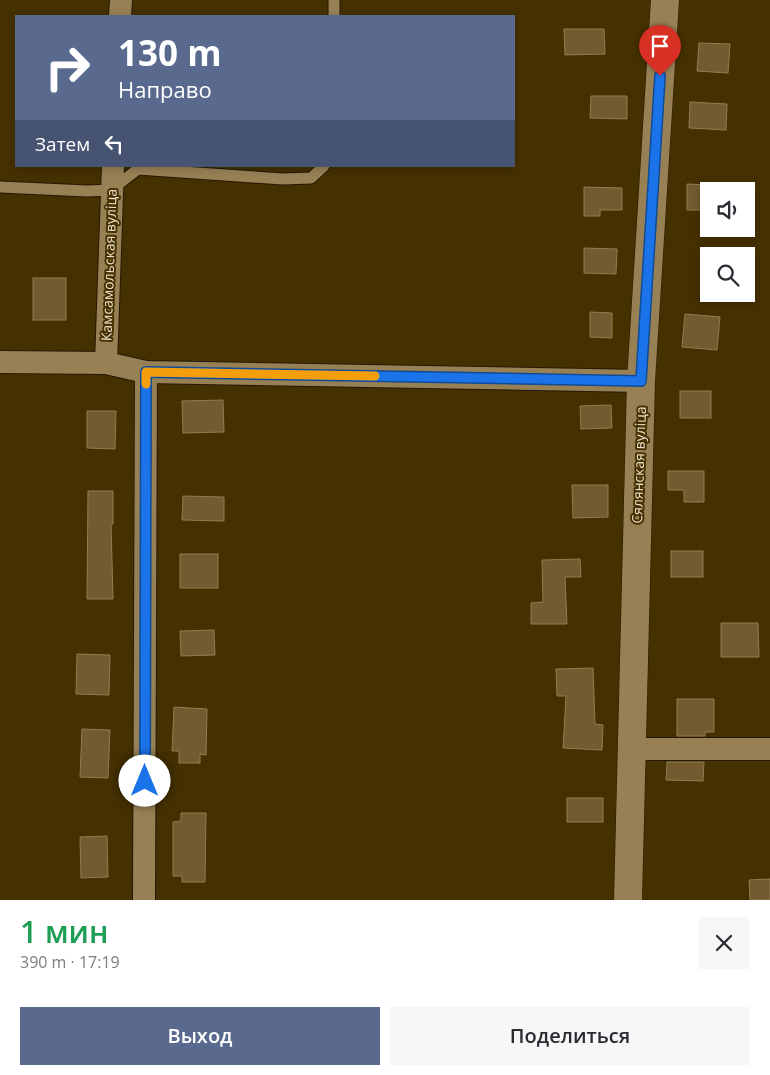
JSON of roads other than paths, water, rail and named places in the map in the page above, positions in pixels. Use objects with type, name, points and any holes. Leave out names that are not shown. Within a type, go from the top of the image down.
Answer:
[{"type":"street","points":[[120,15],[121,0]]},
{"type":"street","name":"Сялянская вуліца","points":[[628,900],[641,381],[665,0]]},
{"type":"street","name":"Камсамольская вуліца","points":[[106,364],[113,167]]},
{"type":"street","points":[[0,362],[106,364],[146,372],[641,381]]},
{"type":"street","points":[[144,900],[146,372]]},
{"type":"street","points":[[631,750],[770,749]]},
{"type":"lane","points":[[334,0],[334,15]]},
{"type":"lane","points":[[0,188],[112,190],[138,169],[283,179],[311,178],[323,167]]}]
